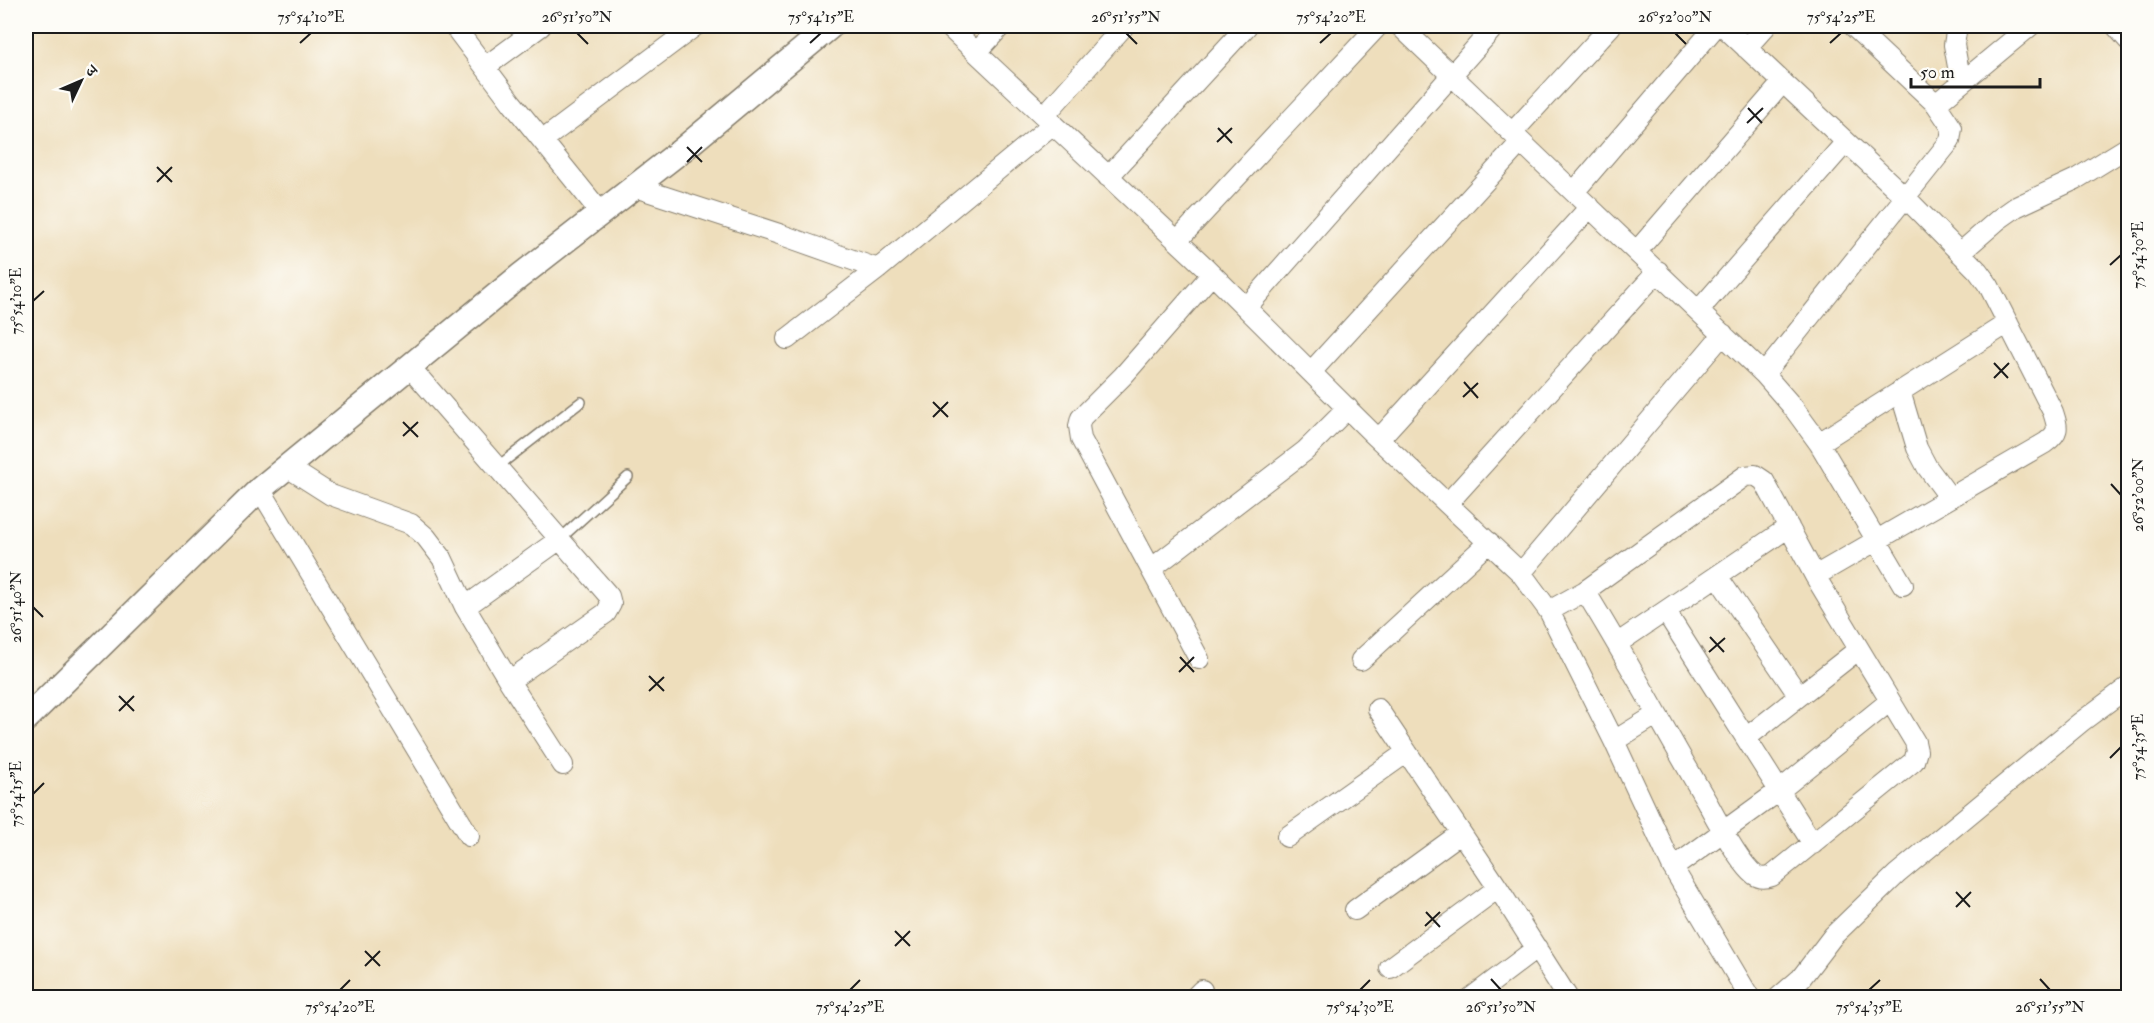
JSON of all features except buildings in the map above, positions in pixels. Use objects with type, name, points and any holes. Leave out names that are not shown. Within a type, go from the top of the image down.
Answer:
[{"type":"street","points":[[454,26],[601,213]]},
{"type":"street","points":[[485,67],[541,26]]},
{"type":"street","points":[[543,140],[695,26]]},
{"type":"street","points":[[26,719],[260,489],[410,366],[682,150],[831,26]]},
{"type":"street","points":[[948,26],[1212,274],[1379,439],[1521,573],[1549,611],[1614,741],[1673,868],[1750,998]]},
{"type":"street","points":[[977,52],[1001,26]]},
{"type":"street","points":[[787,339],[878,269],[1048,120],[1124,26]]},
{"type":"street","points":[[1108,177],[1247,26]]},
{"type":"street","points":[[1177,242],[1378,26]]},
{"type":"street","points":[[1400,26],[1658,270],[1764,374],[1820,442],[1903,585]]},
{"type":"street","points":[[1246,308],[1450,74],[1495,26]]},
{"type":"street","points":[[1311,372],[1611,26]]},
{"type":"street","points":[[1574,192],[1716,26]]},
{"type":"street","points":[[1723,26],[1905,197],[1960,252],[1989,286],[2053,412],[2058,427],[2055,435],[1815,576]]},
{"type":"street","points":[[1746,48],[1766,26]]},
{"type":"street","points":[[1764,374],[1950,141],[1952,128],[1936,104],[1853,26]]},
{"type":"street","points":[[1957,26],[1954,45],[1961,83]]},
{"type":"street","points":[[1936,104],[2030,26]]},
{"type":"street","points":[[2116,26],[2128,40]]},
{"type":"street","points":[[1637,251],[1783,82]]},
{"type":"street","points":[[1699,310],[1846,142]]},
{"type":"street","points":[[1960,252],[2016,207],[2076,179],[2128,147]]},
{"type":"street","points":[[635,187],[789,237],[878,269]]},
{"type":"street","points":[[1379,439],[1590,207]]},
{"type":"street","points":[[1448,503],[1658,270]]},
{"type":"street","points":[[1199,659],[1081,439],[1079,426],[1081,418],[1123,376],[1212,274]]},
{"type":"street","points":[[1820,442],[2008,323]]},
{"type":"street","points":[[1521,573],[1723,334]]},
{"type":"street","points":[[410,366],[609,596],[611,604],[606,613],[509,681]]},
{"type":"street","points":[[1900,391],[1917,448],[1927,467],[1950,498]]},
{"type":"street","points":[[1151,569],[1305,451],[1348,408]]},
{"type":"street","points":[[287,467],[331,495],[411,524],[426,537],[442,558],[465,606],[509,681],[563,765]]},
{"type":"street","points":[[1549,611],[1585,591],[1745,476],[1755,475],[1764,481],[1815,576],[1915,742],[1917,751],[1914,760],[1772,876],[1763,878],[1756,876],[1724,832],[1618,644],[1585,591]]},
{"type":"street","points":[[260,489],[469,836]]},
{"type":"street","points":[[1618,644],[1789,527]]},
{"type":"street","points":[[465,606],[560,539]]},
{"type":"street","points":[[1361,660],[1490,542]]},
{"type":"street","points":[[1717,576],[1799,696]]},
{"type":"street","points":[[1666,612],[1813,844]]},
{"type":"street","points":[[1746,738],[1859,649]]},
{"type":"street","points":[[1778,998],[1801,978],[1840,929],[1897,874],[2081,722],[2128,687]]},
{"type":"street","points":[[1673,868],[1779,791],[1890,701]]},
{"type":"street","points":[[1378,710],[1498,888],[1568,998]]},
{"type":"street","points":[[1614,741],[1656,715]]},
{"type":"street","points":[[1287,837],[1407,752]]},
{"type":"street","points":[[1355,910],[1461,833]]},
{"type":"street","points":[[1390,968],[1498,888]]},
{"type":"street","points":[[1471,998],[1537,948]]},
{"type":"lane","points":[[497,467],[581,402]]},
{"type":"lane","points":[[560,539],[628,477]]}]
